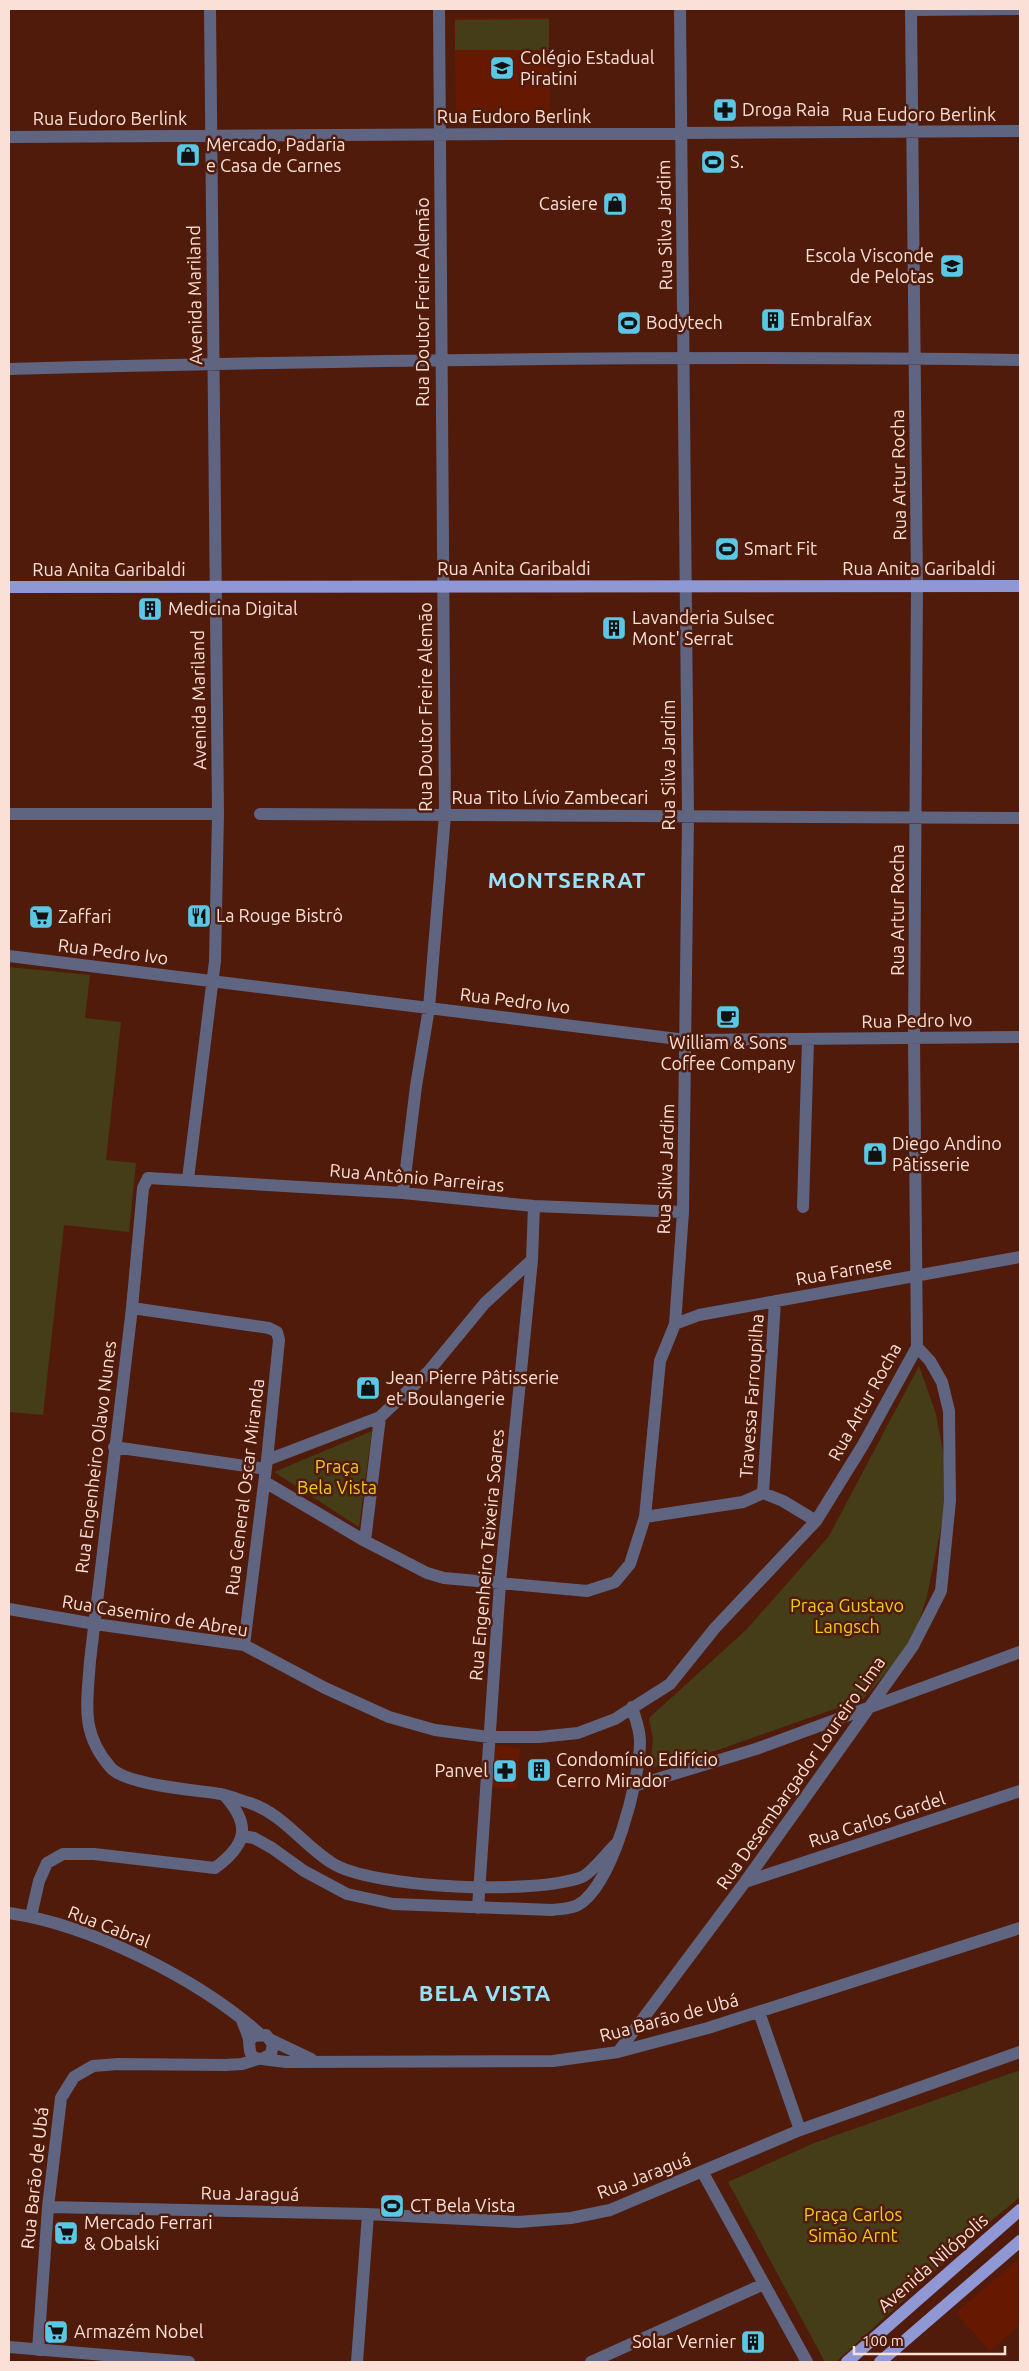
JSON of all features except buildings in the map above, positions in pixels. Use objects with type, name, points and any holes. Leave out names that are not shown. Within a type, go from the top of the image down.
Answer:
[{"type":"main road","name":"Rua Anita Garibaldi","points":[[9,587],[1020,586]]},
{"type":"main road","name":"Avenida Nilópolis","points":[[847,2362],[1020,2210]]},
{"type":"main road","points":[[880,2362],[1020,2241]]},
{"type":"street","name":"Avenida Mariland","points":[[188,1179],[212,982],[218,814],[210,9]]},
{"type":"street","name":"Rua Doutor Freire Alemão","points":[[403,1193],[416,1086],[429,1008],[445,815],[439,9]]},
{"type":"street","name":"Rua Silva Jardim","points":[[265,1482],[365,1541],[427,1573],[444,1578],[587,1591],[616,1582],[630,1564],[645,1517],[660,1361],[675,1324],[683,1212],[688,816],[680,9]]},
{"type":"street","points":[[911,9],[1020,9]]},
{"type":"street","name":"Rua Artur Rocha","points":[[632,1707],[670,1684],[715,1628],[816,1521],[862,1445],[917,1347],[914,1039],[917,586],[911,9]]},
{"type":"street","name":"Rua Eudoro Berlink","points":[[9,136],[211,137],[1020,131]]},
{"type":"street","points":[[9,369],[213,363],[683,357],[1020,360]]},
{"type":"street","points":[[9,814],[218,814]]},
{"type":"street","name":"Rua Tito Lívio Zambecari","points":[[260,814],[1020,818]]},
{"type":"street","name":"Rua Pedro Ivo","points":[[9,956],[686,1040],[1020,1037]]},
{"type":"street","points":[[803,1208],[808,1040]]},
{"type":"street","name":"Rua Antônio Parreiras","points":[[148,1178],[403,1193],[534,1206],[683,1212]]},
{"type":"street","name":"Rua Engenheiro Olavo Nunes","points":[[148,1178],[143,1188],[132,1308],[114,1446],[86,1710],[92,1742],[113,1770],[150,1784],[223,1795],[254,1805],[280,1819],[332,1863],[349,1871],[392,1881],[497,1888],[553,1885],[584,1876],[617,1843]]},
{"type":"street","name":"Rua Engenheiro Teixeira Soares","points":[[478,1908],[500,1583],[532,1260],[534,1206]]},
{"type":"street","name":"Rua Farnese","points":[[675,1324],[699,1315],[1020,1257]]},
{"type":"street","points":[[114,1446],[267,1465],[380,1417],[428,1372],[486,1303],[532,1260]]},
{"type":"street","name":"Travessa Farroupilha","points":[[763,1493],[775,1301]]},
{"type":"street","name":"Rua General Oscar Miranda","points":[[132,1308],[269,1328],[277,1332],[280,1340],[265,1482],[244,1645]]},
{"type":"street","name":"Rua Desembargador Loureiro Lima","points":[[618,2052],[745,1882],[913,1646],[941,1591],[950,1501],[949,1412],[942,1382],[930,1361],[917,1347]]},
{"type":"street","points":[[365,1541],[380,1417]]},
{"type":"street","points":[[645,1517],[743,1502],[763,1493],[783,1501],[816,1521]]},
{"type":"street","name":"Rua Casemiro de Abreu","points":[[9,1609],[95,1624],[244,1645],[325,1688],[389,1717],[435,1730],[489,1737],[539,1737],[578,1733],[615,1719],[632,1707]]},
{"type":"street","points":[[634,1786],[756,1749],[1020,1652]]},
{"type":"street","points":[[242,1836],[254,1838],[266,1844],[304,1871],[346,1894],[392,1904],[552,1910],[577,1906],[596,1890],[617,1843],[634,1786],[640,1740],[632,1707]]},
{"type":"street","name":"Rua Carlos Gardel","points":[[745,1882],[1020,1791]]},
{"type":"street","points":[[31,1916],[39,1881],[47,1863],[63,1854],[94,1854],[216,1868],[232,1855],[242,1836],[243,1821],[236,1808],[223,1795]]},
{"type":"street","name":"Rua Cabral","points":[[9,1913],[31,1916],[131,1950],[242,2018],[257,2040]]},
{"type":"street","name":"Rua Barão de Ubá","points":[[38,2350],[48,2207],[60,2098],[74,2077],[93,2066],[118,2064],[225,2066],[260,2059],[286,2062],[313,2060],[554,2061],[618,2052],[708,2028],[1020,1928]]},
{"type":"street","points":[[759,2012],[800,2130]]},
{"type":"street","points":[[257,2040],[273,2049],[267,2058],[260,2059],[252,2056],[257,2040]]},
{"type":"street","points":[[225,2066],[257,2040]]},
{"type":"street","name":"Rua Barão de Ubá","points":[[257,2040],[313,2060]]},
{"type":"street","name":"Rua Jaraguá","points":[[48,2207],[368,2214],[518,2222],[571,2218],[610,2210],[703,2173],[800,2130],[1020,2052]]},
{"type":"street","points":[[703,2173],[807,2362]]},
{"type":"street","points":[[357,2362],[368,2214]]},
{"type":"street","points":[[591,2362],[764,2284]]},
{"type":"street","points":[[9,2347],[188,2362]]},
{"type":"shaded area","name":"Colégio Estadual Piratini","points":[[549,17],[550,119],[456,120],[454,18]]},
{"type":"shaded area","name":"Panvel","points":[[494,1745],[520,1748],[517,1789],[491,1787]]},
{"type":"shaded area","points":[[1020,2257],[1020,2325],[990,2351],[956,2313]]},
{"type":"green space","points":[[549,19],[549,50],[455,50],[455,20]]},
{"type":"green space","points":[[9,967],[90,975],[85,1018],[121,1022],[106,1160],[136,1163],[129,1232],[64,1225],[43,1415],[9,1412]]},
{"type":"green space","name":"Praça Gustavo Langsch","points":[[919,1366],[936,1414],[944,1456],[947,1498],[927,1596],[911,1645],[863,1699],[718,1750],[650,1768],[653,1740],[649,1718],[746,1630],[829,1536]]},
{"type":"green space","name":"Praça Bela Vista","points":[[372,1431],[359,1527],[274,1472]]},
{"type":"green space","name":"Praça Carlos Simão Arnt","points":[[1020,2070],[1020,2197],[980,2230],[836,2362],[825,2362],[728,2182],[814,2143]]},
{"type":"place","name":"Colégio Estadual Piratini","points":[[502,68]]},
{"type":"place","name":"Droga Raia","points":[[725,110]]},
{"type":"place","name":"Mercado, Padaria e Casa de Carnes","points":[[188,155]]},
{"type":"place","name":"S.","points":[[713,162]]},
{"type":"place","name":"Casiere","points":[[615,204]]},
{"type":"place","name":"Escola Visconde de Pelotas","points":[[952,266]]},
{"type":"place","name":"Embralfax","points":[[773,320]]},
{"type":"place","name":"Bodytech","points":[[629,323]]},
{"type":"place","name":"Smart Fit","points":[[727,549]]},
{"type":"place","name":"Medicina Digital","points":[[150,609]]},
{"type":"place","name":"Lavanderia Sulsec Mont' Serrat","points":[[614,628]]},
{"type":"place","name":"La Rouge Bistrô","points":[[199,916]]},
{"type":"place","name":"Zaffari","points":[[41,917]]},
{"type":"place","name":"William & Sons Coffee Company","points":[[728,1017]]},
{"type":"place","name":"Diego Andino Pâtisserie","points":[[875,1154]]},
{"type":"place","name":"Jean Pierre Pâtisserie et Boulangerie","points":[[368,1388]]},
{"type":"place","name":"Condomínio Edifício Cerro Mirador","points":[[539,1770]]},
{"type":"place","name":"Panvel","points":[[505,1771]]},
{"type":"place","name":"CT Bela Vista","points":[[392,2206]]},
{"type":"place","name":"Mercado Ferrari & Obalski","points":[[66,2233]]},
{"type":"place","name":"Armazém Nobel","points":[[56,2332]]},
{"type":"place","name":"Solar Vernier","points":[[753,2342]]},
{"type":"district","name":"MONTSERRAT","points":[[567,880]]},
{"type":"district","name":"BELA VISTA","points":[[485,1993]]}]
